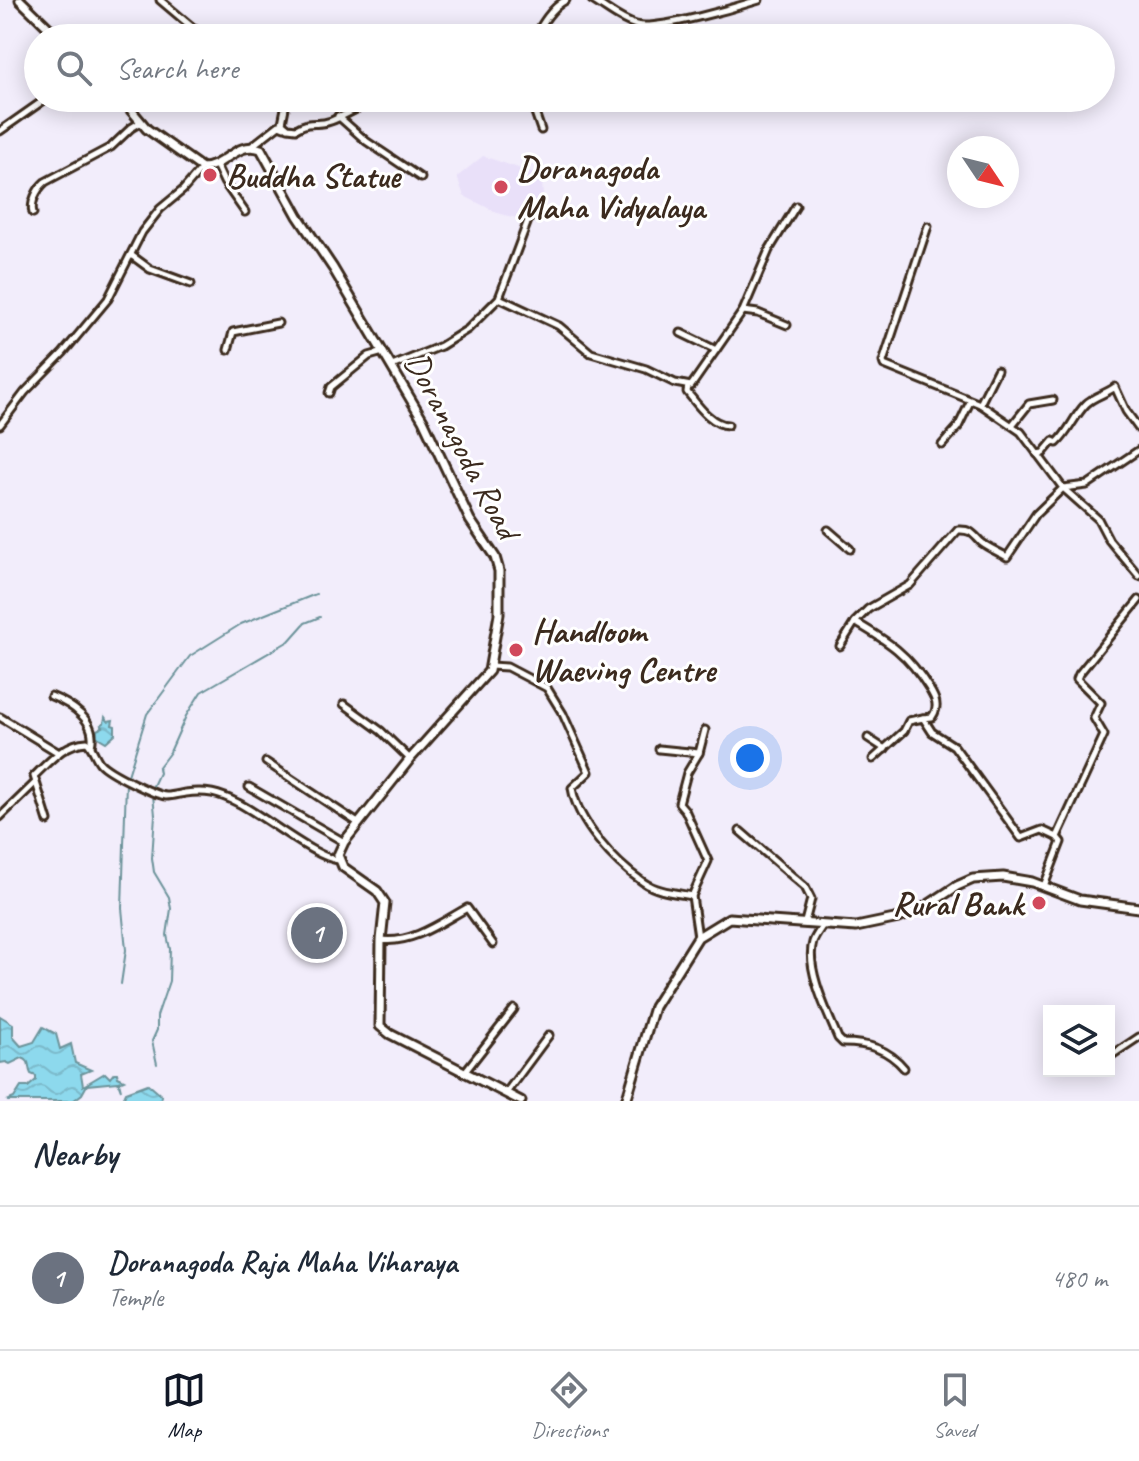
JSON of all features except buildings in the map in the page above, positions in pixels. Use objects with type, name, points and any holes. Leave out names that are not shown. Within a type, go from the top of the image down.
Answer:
[{"type":"street","points":[[20,0],[45,24]]},
{"type":"street","points":[[160,0],[188,24]]},
{"type":"street","points":[[542,24],[566,0]]},
{"type":"street","points":[[592,0],[635,24]]},
{"type":"street","points":[[654,24],[724,11],[759,0]]},
{"type":"street","points":[[0,131],[27,112]]},
{"type":"street","points":[[133,112],[141,122],[202,168]]},
{"type":"street","points":[[284,112],[282,123],[288,128]]},
{"type":"street","points":[[0,425],[25,392],[108,299],[142,232],[160,209],[183,190],[202,168],[216,165],[242,148],[252,146],[279,125],[296,129],[308,121],[332,121],[347,112]]},
{"type":"street","points":[[535,112],[541,130]]},
{"type":"street","points":[[338,116],[366,141],[421,178]]},
{"type":"street","points":[[33,213],[39,188],[45,182],[111,147],[141,122]]},
{"type":"street","name":"Doranagoda Road","points":[[252,146],[261,149],[266,156],[298,216],[392,366],[423,420],[470,520],[495,557],[499,571],[499,614],[490,666]]},
{"type":"street","points":[[216,165],[245,212]]},
{"type":"street","points":[[499,298],[559,326],[591,353],[691,386],[743,311],[769,250],[796,206]]},
{"type":"street","points":[[392,366],[441,346],[468,329],[499,298],[529,218]]},
{"type":"street","points":[[928,226],[884,365],[980,404],[1013,424],[1063,488],[1098,519],[1109,540],[1139,576]]},
{"type":"street","points":[[131,255],[150,269],[191,284]]},
{"type":"street","points":[[743,311],[758,313],[787,325]]},
{"type":"street","points":[[228,350],[233,332],[278,323]]},
{"type":"street","points":[[681,333],[716,350]]},
{"type":"street","points":[[329,393],[331,387],[369,356],[383,352]]},
{"type":"street","points":[[980,404],[997,370]]},
{"type":"street","points":[[688,386],[687,392],[706,413],[722,425],[728,425]]},
{"type":"street","points":[[1037,454],[1043,453],[1053,441],[1057,443],[1067,434],[1070,423],[1086,403],[1115,387],[1139,429]]},
{"type":"street","points":[[1013,424],[1029,404],[1053,400]]},
{"type":"street","points":[[942,445],[958,427],[970,402]]},
{"type":"street","points":[[840,646],[855,622],[868,609],[910,585],[958,530],[967,529],[1007,557],[1020,534],[1063,488],[1087,485],[1139,450]]},
{"type":"street","points":[[828,530],[850,549]]},
{"type":"street","points":[[1057,837],[1104,735],[1094,718],[1101,703],[1077,679],[1139,600]]},
{"type":"street","points":[[855,622],[891,643],[914,664],[936,700],[936,711],[932,717],[909,721],[904,731],[873,759]]},
{"type":"street","points":[[521,1101],[463,1073],[380,1026],[381,940],[385,903],[377,891],[343,867],[338,855],[358,823],[410,759],[481,681],[490,666],[507,667],[547,688],[563,714],[589,772],[572,788],[581,813],[597,840],[644,883],[660,890],[692,896]]},
{"type":"street","points":[[51,696],[70,704],[89,725],[93,741],[91,746]]},
{"type":"street","points":[[344,704],[381,731],[410,759]]},
{"type":"street","points":[[0,717],[59,753]]},
{"type":"street","points":[[923,718],[932,732],[954,746],[1021,838],[1042,830],[1061,842],[1043,887]]},
{"type":"street","points":[[698,937],[692,896],[708,861],[679,803],[687,773],[699,753],[705,730]]},
{"type":"street","points":[[868,738],[886,749]]},
{"type":"street","points":[[48,821],[34,776],[59,753],[76,743],[87,742],[100,763],[152,792],[165,796],[202,791],[220,795],[241,804],[318,852],[340,860]]},
{"type":"street","points":[[659,749],[699,753]]},
{"type":"street","points":[[266,762],[358,823]]},
{"type":"street","points":[[0,817],[35,783]]},
{"type":"street","points":[[249,787],[344,842]]},
{"type":"street","points":[[740,831],[805,887],[811,899],[805,922]]},
{"type":"street","points":[[626,1101],[654,1007],[698,937],[729,918],[856,927],[899,918],[973,879],[1003,877],[1032,882],[1080,900],[1139,908]]},
{"type":"street","points":[[381,940],[416,936],[467,908],[493,944]]},
{"type":"street","points":[[823,925],[813,943],[812,959],[820,994],[838,1038],[843,1043],[859,1043],[887,1051],[904,1068]]},
{"type":"street","points":[[463,1073],[514,1009]]},
{"type":"street","points":[[505,1093],[549,1035]]},
{"type":"street","points":[[1115,1053],[1139,1037]]},
{"type":"shaded area","name":"Doranagoda Maha Vidyalaya","points":[[483,156],[542,176],[543,201],[535,211],[521,219],[500,214],[464,196],[457,177]]},
{"type":"water","points":[[105,717],[108,721],[113,720],[112,725],[115,726],[115,734],[106,742],[96,736],[97,730],[103,727]]},
{"type":"water","points":[[0,1016],[13,1024],[13,1037],[21,1046],[34,1042],[43,1027],[56,1034],[60,1049],[71,1044],[75,1063],[91,1070],[81,1074],[83,1086],[105,1073],[110,1078],[117,1073],[124,1080],[119,1082],[121,1090],[118,1082],[87,1085],[73,1101],[7,1101],[14,1098],[21,1087],[28,1087],[36,1076],[31,1074],[25,1059],[10,1064],[0,1063]]},
{"type":"water","points":[[148,1084],[162,1096],[160,1101],[122,1101],[126,1092]]},
{"type":"waterway","points":[[121,984],[126,950],[122,908],[126,782],[147,714],[190,656],[241,624],[316,594]]},
{"type":"waterway","points":[[152,788],[158,768],[170,752],[201,692],[289,641],[305,623],[320,617]]},
{"type":"waterway","points":[[153,795],[154,872],[169,897],[171,909],[167,935],[169,981],[152,1041],[157,1064]]},
{"type":"place","name":"Buddha Statue","points":[[210,175]]},
{"type":"place","name":"Doranagoda Maha Vidyalaya","points":[[501,187]]},
{"type":"place","name":"Handloom Waeving Centre","points":[[516,650]]},
{"type":"place","name":"Rural Bank","points":[[1039,903]]},
{"type":"place","name":"Doranagoda Raja Maha Viharaya","points":[[317,933]]}]
